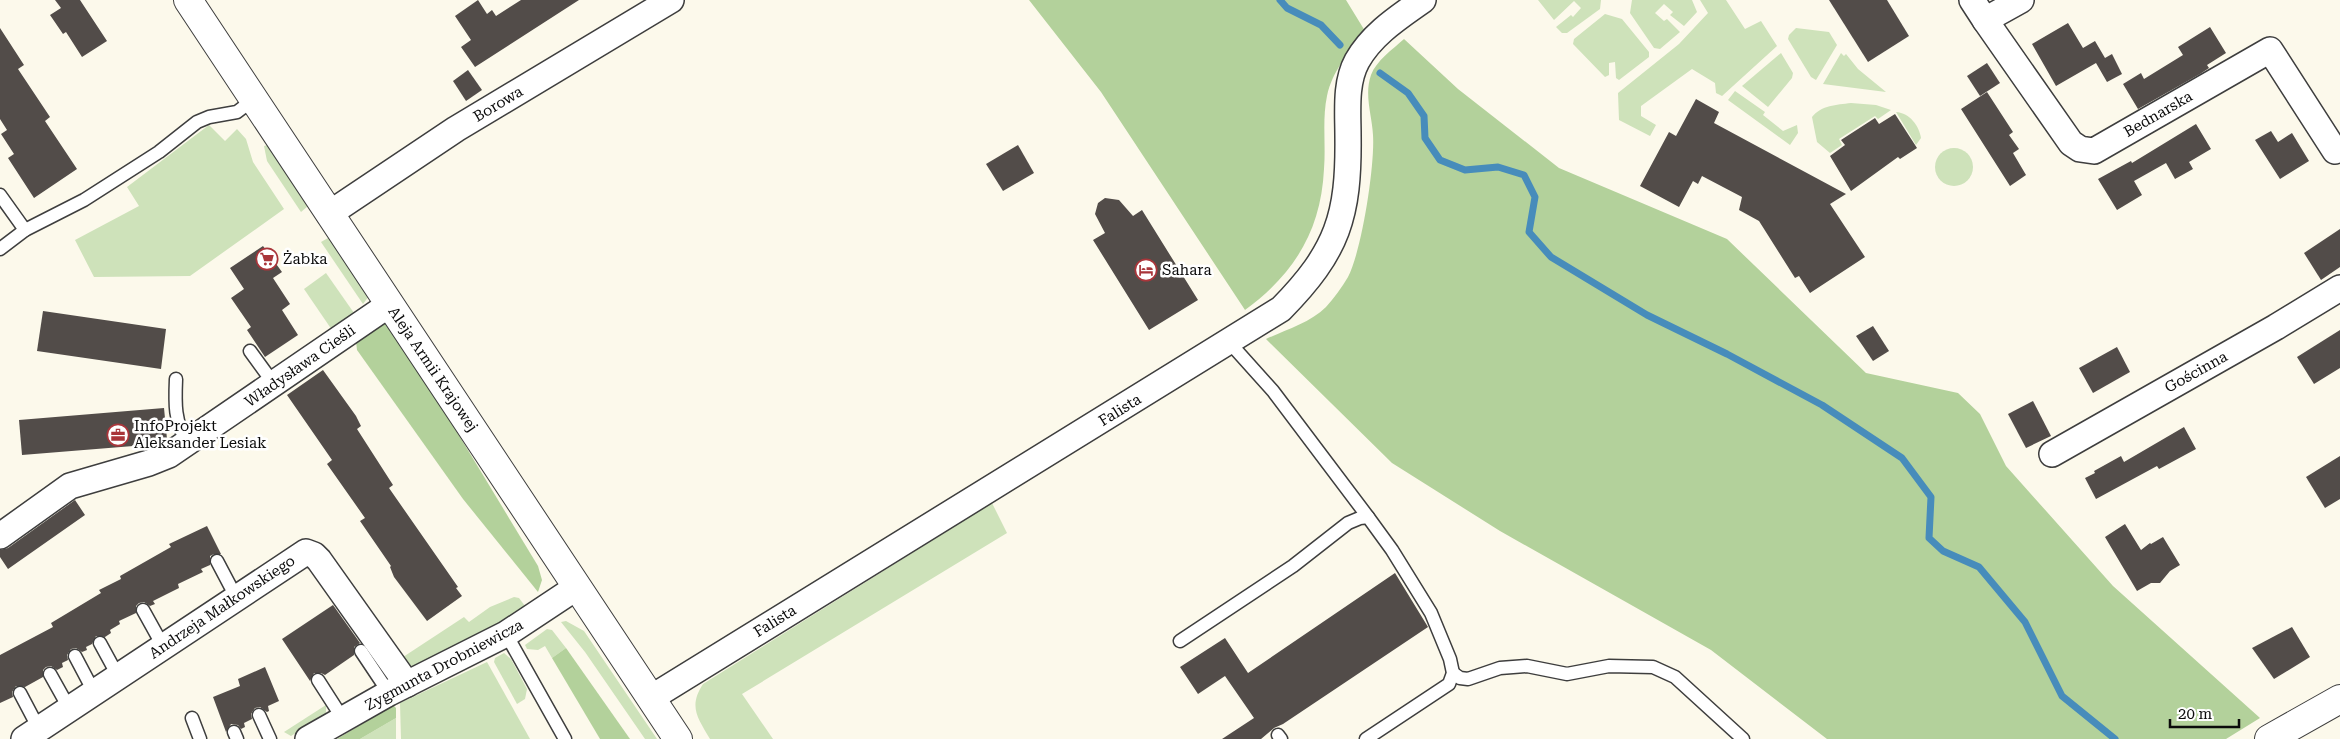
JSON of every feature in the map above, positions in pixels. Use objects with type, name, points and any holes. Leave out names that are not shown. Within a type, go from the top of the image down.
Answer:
[{"type":"street","name":"Aleja Armii Krajowej","points":[[188,0],[678,739]]},
{"type":"street","name":"Borowa","points":[[329,214],[456,129],[671,0]]},
{"type":"street","name":"Falista","points":[[651,698],[1282,309],[1300,290],[1332,244],[1342,217],[1347,194],[1348,100],[1356,63],[1367,46],[1379,33],[1423,0]]},
{"type":"street","name":"Bednarska","points":[[2021,0],[1979,10],[2071,143],[2080,149],[2094,152],[2270,50],[2335,151]]},
{"type":"street","name":"Gościnna","points":[[2052,454],[2276,327],[2340,288]]},
{"type":"street","name":"Władysława Cieśli","points":[[0,536],[70,486],[149,463],[188,443],[390,304]]},
{"type":"street","name":"Andrzeja Małkowskiego","points":[[31,734],[301,554],[310,553],[318,560],[398,688]]},
{"type":"street","name":"Zygmunta Drobniewicza","points":[[308,739],[398,688],[506,634],[577,587]]},
{"type":"street","points":[[2269,739],[2340,699]]},
{"type":"lane","points":[[0,249],[25,230],[84,200],[159,152],[198,122],[209,117],[237,112],[254,100]]},
{"type":"lane","points":[[0,195],[25,230]]},
{"type":"lane","points":[[1229,342],[1273,391],[1392,550],[1431,613],[1450,659],[1452,673],[1448,684],[1366,739]]},
{"type":"lane","points":[[250,351],[274,384]]},
{"type":"lane","points":[[176,378],[175,410],[182,435],[188,443]]},
{"type":"lane","points":[[1180,641],[1293,566],[1348,523],[1368,517]]},
{"type":"lane","points":[[217,561],[236,597]]},
{"type":"lane","points":[[143,610],[163,646]]},
{"type":"lane","points":[[506,634],[565,739]]},
{"type":"lane","points":[[100,643],[118,676]]},
{"type":"lane","points":[[361,651],[398,688]]},
{"type":"lane","points":[[75,656],[94,692]]},
{"type":"lane","points":[[1452,673],[1460,678],[1468,679],[1500,668],[1527,666],[1567,674],[1609,666],[1653,667],[1675,677],[1743,739]]},
{"type":"lane","points":[[50,674],[69,708]]},
{"type":"lane","points":[[318,680],[343,719]]},
{"type":"lane","points":[[20,693],[31,734]]},
{"type":"lane","points":[[259,716],[270,739]]},
{"type":"lane","points":[[192,718],[200,739]]},
{"type":"green space","points":[[1029,0],[1346,0],[1365,31],[1337,70],[1329,87],[1325,114],[1322,191],[1311,231],[1291,266],[1278,282],[1245,310],[1101,92]]},
{"type":"green space","points":[[1538,0],[1601,0],[1600,9],[1567,33],[1562,33],[1556,27],[1571,15],[1573,17],[1581,8],[1574,1],[1554,20]]},
{"type":"green space","points":[[1632,0],[1692,0],[1697,12],[1684,26],[1670,15],[1673,12],[1664,4],[1655,13],[1664,21],[1667,19],[1680,32],[1660,49],[1654,48],[1630,13]]},
{"type":"green space","points":[[1700,0],[1726,0],[1745,29],[1761,21],[1777,46],[1722,96],[1716,93],[1715,83],[1692,69],[1641,106],[1641,116],[1656,125],[1650,136],[1619,120],[1618,93],[1679,44],[1708,13]]},
{"type":"green space","points":[[1605,14],[1622,19],[1649,52],[1649,57],[1619,80],[1616,78],[1615,62],[1609,63],[1609,75],[1605,77],[1573,44],[1574,39]]},
{"type":"green space","points":[[1796,28],[1829,32],[1837,45],[1816,80],[1811,77],[1788,39],[1789,35]]},
{"type":"green space","points":[[1404,39],[1458,89],[1559,168],[1727,239],[1866,373],[1958,393],[1980,414],[2006,466],[2113,586],[2260,718],[2226,739],[1827,739],[1711,650],[1500,531],[1392,463],[1266,339],[1305,322],[1320,313],[1341,289],[1348,277],[1363,228],[1370,186],[1373,135],[1368,98],[1369,82],[1377,65]]},
{"type":"green space","points":[[1781,53],[1793,73],[1792,78],[1768,107],[1742,86]]},
{"type":"green space","points":[[1841,53],[1844,56],[1846,54],[1858,69],[1886,92],[1823,84]]},
{"type":"green space","points":[[1735,91],[1765,112],[1763,115],[1783,131],[1797,125],[1798,133],[1790,145],[1728,100]]},
{"type":"green space","points":[[1851,103],[1876,105],[1891,110],[1878,119],[1875,116],[1839,139],[1842,145],[1830,153],[1817,142],[1812,117],[1825,108]]},
{"type":"green space","points":[[1896,112],[1906,115],[1916,125],[1921,138],[1916,145]]},
{"type":"green space","points":[[209,125],[225,141],[237,129],[246,139],[253,162],[284,209],[190,276],[94,277],[75,240],[139,206],[127,187]]},
{"type":"green space","points":[[268,145],[308,206],[301,212],[267,161],[264,146]]},
{"type":"green space","points":[[1954,148],[1968,153],[1973,167],[1968,181],[1954,186],[1940,181],[1935,167],[1940,153]]},
{"type":"green space","points":[[328,238],[332,241],[369,296],[363,304],[321,242]]},
{"type":"green space","points":[[326,273],[354,313],[354,316],[332,330],[304,289]]},
{"type":"green space","points":[[378,320],[387,323],[437,399],[538,566],[542,580],[538,592],[463,499],[357,350],[356,341]]},
{"type":"green space","points":[[992,503],[1007,533],[742,694],[773,739],[710,739],[696,712],[695,706],[703,684]]},
{"type":"green space","points":[[514,597],[519,598],[525,606],[523,612],[405,671],[397,661],[464,617],[469,622],[490,607]]},
{"type":"green space","points":[[566,621],[584,631],[657,739],[645,739],[585,652],[561,622]]},
{"type":"green space","points":[[547,629],[552,630],[566,648],[552,658],[545,646],[538,650],[527,649],[525,645]]},
{"type":"green space","points":[[566,648],[630,739],[600,739],[552,658]]},
{"type":"green space","points":[[504,653],[511,659],[527,689],[525,699],[517,704],[494,662],[495,658]]},
{"type":"green space","points":[[487,662],[530,739],[401,739],[400,703]]},
{"type":"green space","points":[[326,705],[326,714],[291,736],[284,732]]},
{"type":"green space","points":[[393,705],[396,708],[396,718],[360,739],[337,739]]},
{"type":"green space","points":[[396,718],[396,739],[360,739]]},
{"type":"building","points":[[55,0],[80,0],[107,41],[82,57],[66,32],[63,34],[50,15],[61,8]]},
{"type":"building","points":[[478,0],[487,14],[492,10],[496,16],[521,0],[579,0],[475,67],[461,47],[471,40],[455,16]]},
{"type":"building","points":[[1829,0],[1887,0],[1909,36],[1868,62]]},
{"type":"building","points":[[2068,23],[2083,48],[2095,41],[2105,58],[2112,54],[2122,74],[2107,82],[2096,63],[2056,86],[2032,44]]},
{"type":"building","points":[[2210,27],[2226,53],[2207,65],[2209,68],[2200,74],[2138,109],[2123,84],[2141,73],[2144,79],[2183,55],[2178,47]]},
{"type":"building","points":[[0,28],[24,65],[18,69],[50,117],[45,121],[77,169],[34,198],[8,158],[14,154],[1,134],[7,130],[0,119]]},
{"type":"building","points":[[1987,63],[2000,83],[1980,96],[1967,76]]},
{"type":"building","points":[[468,70],[482,90],[466,101],[453,81]]},
{"type":"building","points":[[1987,92],[2013,132],[2009,135],[2019,149],[2013,153],[2026,175],[2010,186],[1961,109]]},
{"type":"building","points":[[1696,99],[1719,112],[1714,123],[1846,194],[1830,204],[1865,257],[1810,293],[1799,276],[1795,278],[1759,221],[1739,210],[1742,197],[1702,176],[1698,184],[1693,181],[1679,207],[1640,186],[1669,132],[1676,136]]},
{"type":"building","points":[[1895,114],[1917,148],[1900,159],[1898,157],[1851,191],[1830,156],[1845,145],[1841,140],[1875,118],[1879,124]]},
{"type":"building","points":[[2196,124],[2211,149],[2189,162],[2193,169],[2175,179],[2166,163],[2134,181],[2142,195],[2117,210],[2098,179],[2131,161],[2132,163]]},
{"type":"building","points":[[2271,131],[2278,142],[2292,133],[2309,161],[2280,179],[2255,140]]},
{"type":"building","points":[[1018,145],[1034,173],[1003,191],[986,164]]},
{"type":"building","name":"Sahara","points":[[1105,198],[1119,200],[1133,216],[1142,210],[1198,300],[1149,330],[1093,240],[1105,233],[1095,214],[1098,203]]},
{"type":"building","points":[[2340,229],[2340,267],[2321,280],[2304,253]]},
{"type":"building","points":[[263,246],[282,272],[273,278],[290,304],[282,310],[298,335],[265,357],[247,330],[251,327],[231,298],[244,289],[230,268]]},
{"type":"building","points":[[43,311],[166,329],[161,369],[37,351]]},
{"type":"building","points":[[1873,326],[1889,351],[1873,361],[1856,336]]},
{"type":"building","points":[[2340,330],[2340,368],[2314,384],[2297,357]]},
{"type":"building","points":[[2117,347],[2130,372],[2093,393],[2079,368]]},
{"type":"building","points":[[323,370],[356,416],[361,426],[357,429],[393,485],[389,488],[458,587],[456,588],[462,596],[427,621],[394,577],[391,566],[360,521],[365,518],[327,464],[332,460],[287,395]]},
{"type":"building","points":[[2033,401],[2051,436],[2026,448],[2008,414]]},
{"type":"building","points":[[164,408],[167,439],[158,444],[22,455],[19,420]]},
{"type":"building","points":[[2184,427],[2196,449],[2159,469],[2157,466],[2096,499],[2085,478],[2121,456],[2124,462]]},
{"type":"building","points":[[2340,456],[2340,499],[2325,508],[2306,477]]},
{"type":"building","points":[[75,500],[85,515],[8,569],[0,557],[0,550],[8,548]]},
{"type":"building","points":[[2125,524],[2141,550],[2163,537],[2180,565],[2170,571],[2160,583],[2151,583],[2137,591],[2105,537]]},
{"type":"building","points":[[207,526],[221,554],[210,556],[210,565],[201,569],[203,572],[178,584],[179,588],[153,601],[155,604],[150,606],[144,602],[139,603],[136,606],[136,613],[119,621],[120,624],[110,630],[111,633],[105,637],[96,636],[92,644],[86,647],[87,650],[82,652],[76,648],[71,649],[67,655],[68,660],[62,663],[63,667],[57,670],[51,666],[46,667],[43,670],[43,677],[25,687],[16,686],[12,692],[13,697],[0,703],[0,655],[53,627],[51,623],[101,593],[99,590],[121,579],[120,576],[171,547],[169,544]]},
{"type":"building","points":[[1395,573],[1428,627],[1283,724],[1274,728],[1261,739],[1222,739],[1254,718],[1225,676],[1198,694],[1180,667],[1225,638],[1248,673]]},
{"type":"building","points":[[333,605],[360,643],[354,647],[354,655],[325,675],[314,673],[310,681],[282,639]]},
{"type":"building","points":[[2292,627],[2310,657],[2274,679],[2252,648]]},
{"type":"building","points":[[265,667],[279,701],[268,706],[269,711],[267,712],[260,707],[255,708],[251,714],[252,719],[244,723],[245,727],[241,729],[238,725],[231,724],[226,732],[213,697],[240,686],[238,679]]},
{"type":"waterway","points":[[1280,0],[1287,8],[1321,25],[1340,45]]},
{"type":"waterway","points":[[1380,73],[1408,93],[1424,116],[1425,138],[1440,160],[1465,170],[1498,167],[1524,175],[1535,197],[1529,232],[1551,257],[1647,315],[1727,354],[1822,405],[1902,458],[1931,497],[1929,538],[1943,551],[1979,567],[2025,622],[2062,696],[2115,739]]},
{"type":"place","name":"Żabka","points":[[267,259]]},
{"type":"place","name":"Sahara","points":[[1146,270]]},
{"type":"place","name":"InfoProjekt Aleksander Lesiak","points":[[118,435]]}]
